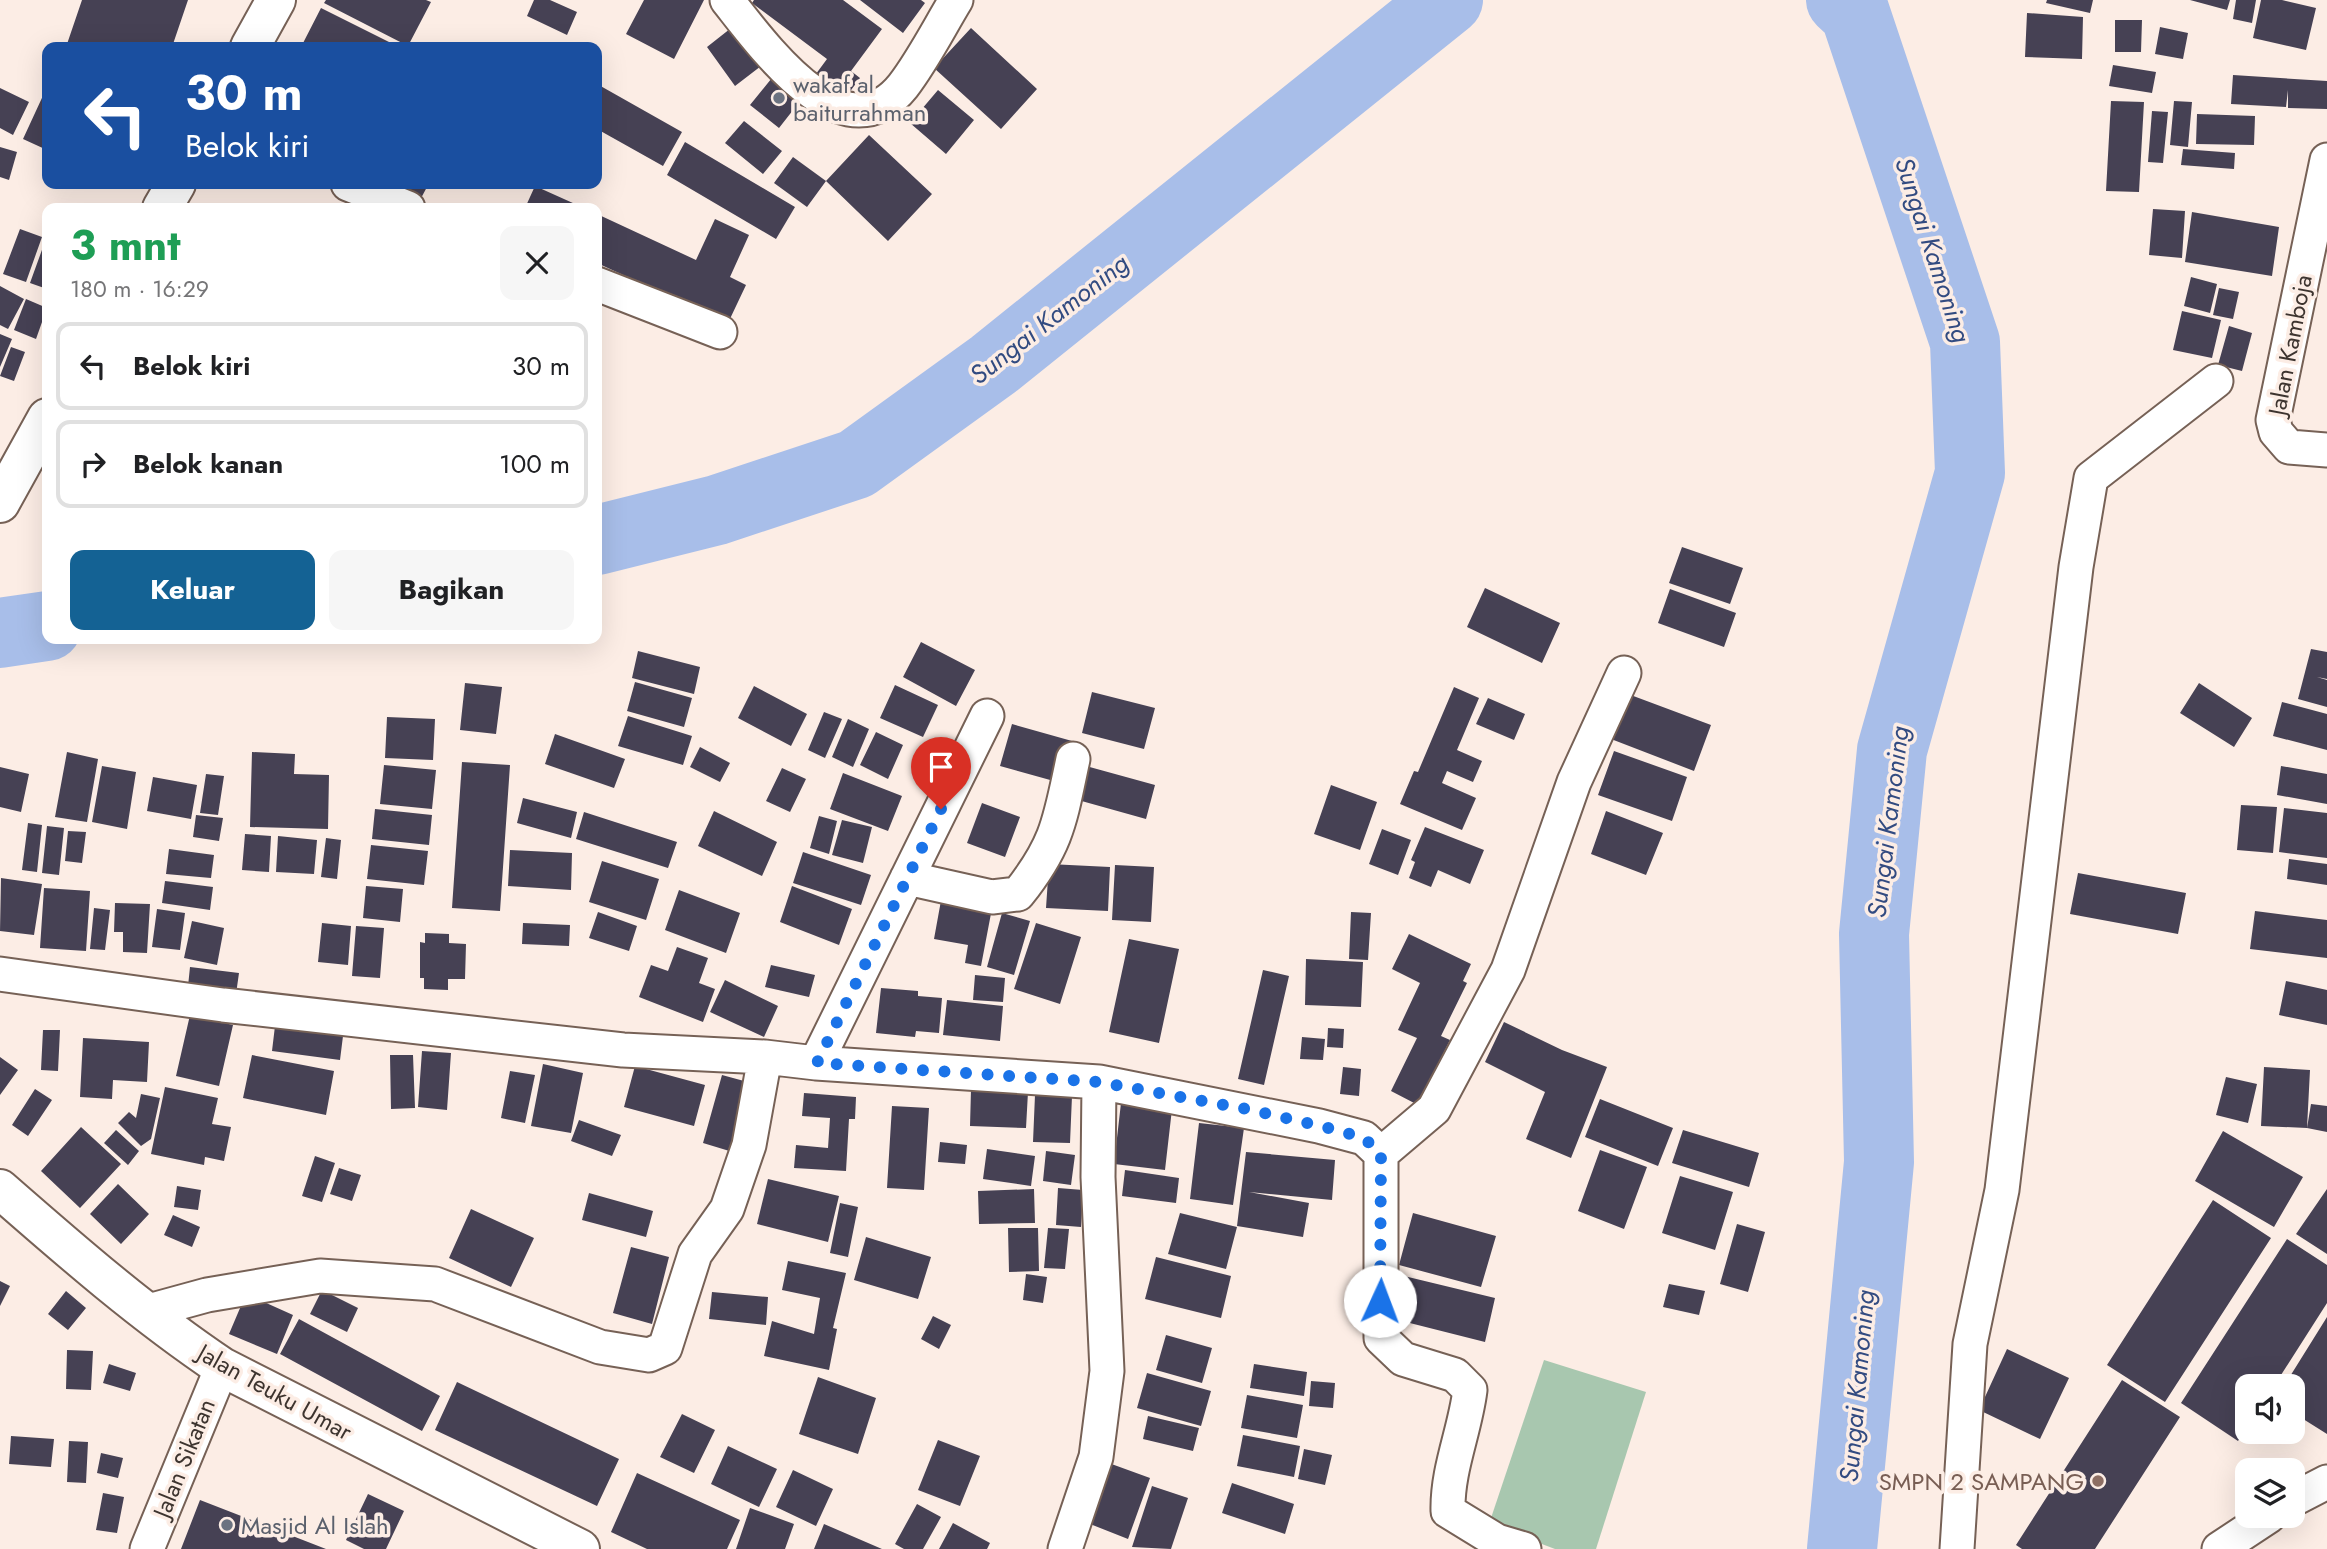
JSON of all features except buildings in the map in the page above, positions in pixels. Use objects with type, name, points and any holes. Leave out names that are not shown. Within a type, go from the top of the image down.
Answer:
[{"type":"main road","points":[[253,42],[276,0]]},
{"type":"main road","points":[[11,475],[42,426]]},
{"type":"main road","name":"Jalan Teuku Umar","points":[[0,1189],[145,1312],[222,1367],[580,1549]]},
{"type":"street","points":[[727,0],[759,40],[807,89],[821,100],[844,110],[874,108],[902,88],[956,0]]},
{"type":"street","name":"Jalan Kamboja","points":[[2327,160],[2273,419],[2276,432],[2289,447],[2327,450]]},
{"type":"street","points":[[360,189],[396,203]]},
{"type":"street","points":[[602,286],[720,332]]},
{"type":"street","points":[[1957,1549],[1970,1344],[2002,1190],[2076,567],[2091,478],[2216,381]]},
{"type":"street","points":[[1381,1154],[1434,1110],[1478,1030],[1508,970],[1574,782],[1624,674]]},
{"type":"street","points":[[817,1063],[987,716]]},
{"type":"street","points":[[907,878],[992,897],[1018,894],[1041,865],[1056,836],[1073,759]]},
{"type":"street","points":[[0,974],[223,1005],[623,1050],[765,1056],[817,1063],[1099,1082],[1252,1110],[1364,1138],[1381,1154],[1381,1338],[1403,1359],[1455,1375],[1469,1390],[1467,1417],[1448,1486],[1448,1511],[1497,1541],[1524,1549]]},
{"type":"street","points":[[145,1312],[207,1295],[320,1276],[435,1284],[600,1347],[649,1355],[665,1348],[695,1254],[727,1209],[749,1145],[765,1056]]},
{"type":"street","points":[[1065,1549],[1096,1457],[1107,1371],[1098,1177],[1099,1082]]},
{"type":"street","name":"Jalan Sikatan","points":[[147,1549],[222,1367]]},
{"type":"street","points":[[2305,1493],[2327,1482]]},
{"type":"street","points":[[2219,1549],[2251,1528]]},
{"type":"green space","points":[[1544,1360],[1646,1392],[1596,1549],[1555,1549],[1489,1524]]},
{"type":"waterway","name":"Sungai Kamoning","points":[[602,539],[717,510],[856,464],[993,365],[1448,0]]},
{"type":"waterway","name":"Sungai Kamoning","points":[[1841,0],[1855,13],[1965,342],[1970,473],[1892,750],[1874,934],[1879,1162],[1842,1549]]},
{"type":"waterway","name":"Sungai Kamoning","points":[[0,633],[42,627]]},
{"type":"place","name":"wakaf al baiturrahman","points":[[779,98]]},
{"type":"place","name":"SMPN 2 SAMPANG","points":[[2098,1481]]},
{"type":"place","name":"Masjid Al Islah","points":[[227,1525]]},
{"type":"route","points":[[941,809],[817,1063],[1099,1082],[1252,1110],[1364,1138],[1381,1154],[1380,1301]]}]
